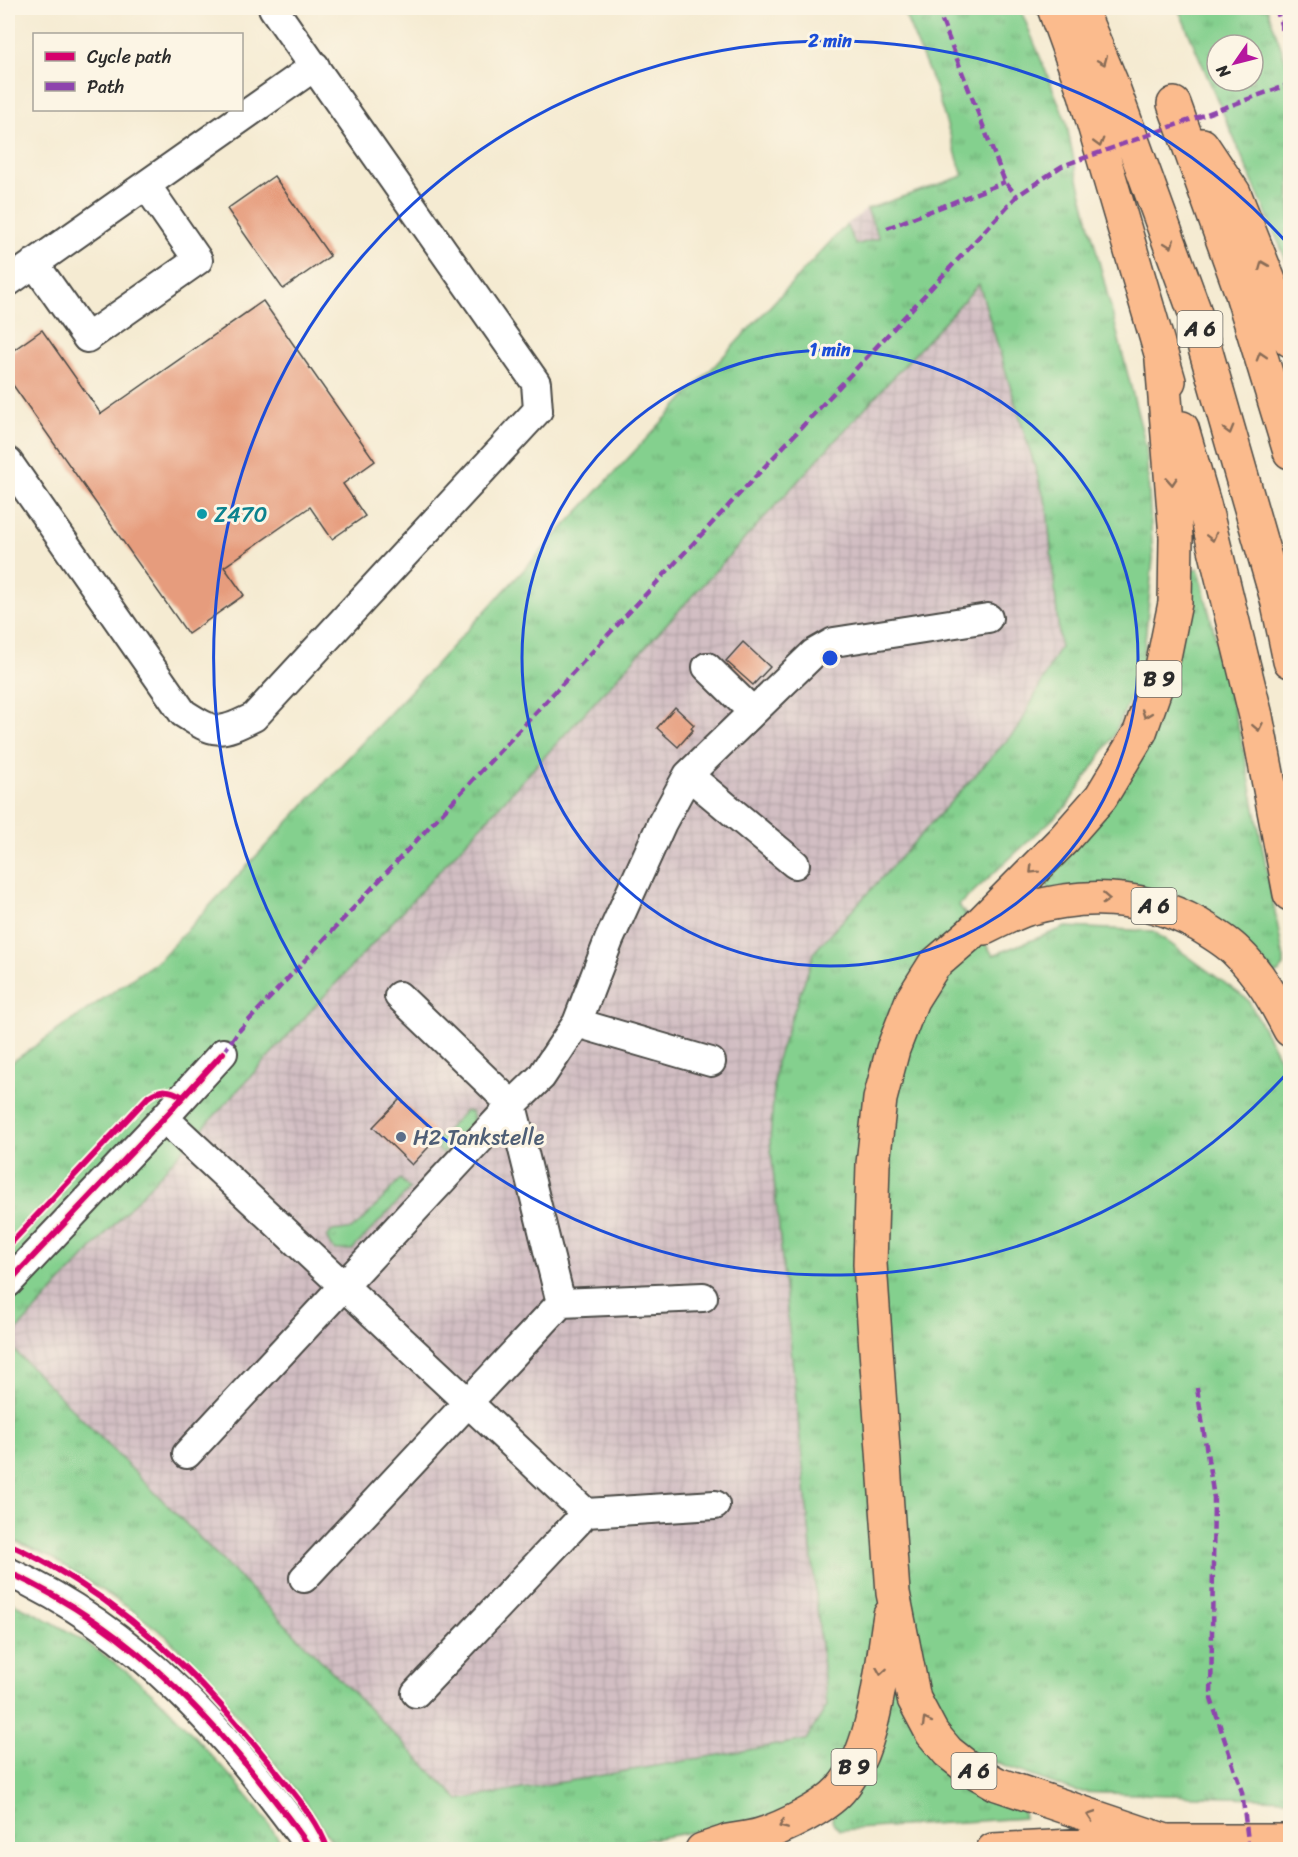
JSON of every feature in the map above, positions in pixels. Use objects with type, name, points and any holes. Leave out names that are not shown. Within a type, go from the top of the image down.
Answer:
[{"type":"highway","points":[[1054,8],[1085,94],[1204,504],[1256,716],[1290,894]]},
{"type":"highway","name":"A 6","points":[[1080,8],[1111,82],[1194,310],[1277,599],[1290,660]]},
{"type":"highway","name":"A 6","points":[[1290,340],[1278,303],[1234,193],[1174,104],[1241,291],[1290,452]]},
{"type":"highway","name":"B 9","points":[[970,934],[1064,839],[1101,797],[1140,732],[1161,672],[1175,603],[1176,537],[1162,360]]},
{"type":"highway","name":"A 6","points":[[970,934],[1025,910],[1086,898],[1136,902],[1163,908],[1212,932],[1236,950],[1270,993],[1290,1030]]},
{"type":"highway","points":[[893,1593],[870,1264],[874,1153],[880,1099],[893,1049],[912,1000],[934,965],[970,934]]},
{"type":"highway","name":"B 9","points":[[702,1850],[769,1832],[827,1802],[841,1789],[854,1767],[874,1715],[893,1593]]},
{"type":"highway","name":"A 6","points":[[893,1593],[914,1699],[932,1733],[948,1752],[967,1767],[997,1784],[1166,1841]]},
{"type":"highway","points":[[993,1850],[1166,1841],[1290,1841]]},
{"type":"street","points":[[8,462],[183,713],[208,729],[228,730],[254,717],[538,411],[536,383],[273,8]]},
{"type":"street","points":[[8,282],[315,66]]},
{"type":"street","points":[[34,263],[87,338],[198,260],[146,185]]},
{"type":"street","points":[[187,1454],[541,1077],[577,1023],[609,940],[662,823],[688,775],[813,654],[834,642],[988,618]]},
{"type":"street","points":[[707,667],[753,712]]},
{"type":"street","points":[[688,775],[795,864]]},
{"type":"street","points":[[399,996],[512,1106],[561,1303]]},
{"type":"street","points":[[577,1023],[711,1062]]},
{"type":"street","points":[[8,1283],[223,1053]]},
{"type":"street","points":[[164,1118],[586,1513]]},
{"type":"street","points":[[304,1578],[561,1303],[703,1297]]},
{"type":"street","points":[[416,1693],[586,1513],[715,1505]]},
{"type":"street","points":[[8,1572],[36,1584],[74,1606],[114,1633],[159,1670],[242,1758],[312,1850]]},
{"type":"shaded area","points":[[867,209],[879,238],[856,246],[846,225]]},
{"type":"shaded area","points":[[979,284],[1047,507],[1060,646],[1019,727],[815,951],[770,1140],[827,1706],[806,1740],[459,1800],[8,1344],[8,1340]]},
{"type":"green space","points":[[902,8],[1020,8],[1066,121],[1076,171],[1146,446],[1153,558],[1142,672],[1113,737],[1067,806],[959,905],[993,955],[1066,927],[1153,931],[1248,1000],[1288,1074],[1290,1095],[1290,1799],[1077,1792],[979,1757],[1020,1806],[1024,1818],[840,1830],[832,1820],[839,1774],[796,1810],[727,1826],[594,1849],[337,1849],[308,1806],[216,1689],[166,1636],[126,1606],[51,1557],[8,1538],[8,1344],[459,1800],[806,1740],[827,1706],[770,1140],[776,1062],[815,951],[1019,727],[1060,646],[1047,507],[979,284],[8,1340],[8,1065],[160,959],[846,225],[856,245],[879,238],[867,209],[963,176],[935,87]]},
{"type":"green space","points":[[1178,8],[1267,8],[1290,73],[1290,269],[1214,93],[1265,93],[1265,33],[1205,33],[1205,71]]},
{"type":"green space","points":[[1198,568],[1243,746],[1284,959],[1284,966],[1275,974],[1251,951],[1050,891],[1044,880],[1093,826],[1189,572]]},
{"type":"green space","points":[[465,1111],[471,1112],[473,1122],[443,1154],[433,1144]]},
{"type":"green space","points":[[400,1179],[410,1189],[352,1250],[335,1250],[327,1238],[329,1234],[335,1230],[355,1227]]},
{"type":"green space","points":[[8,1601],[51,1622],[92,1647],[132,1676],[168,1708],[260,1812],[284,1849],[8,1849]]},
{"type":"building","points":[[274,176],[330,256],[283,289],[227,209]]},
{"type":"building","name":"Z470","points":[[263,301],[375,461],[343,484],[365,516],[332,539],[310,507],[224,567],[244,595],[188,634],[8,378],[8,354],[42,330],[101,414]]},
{"type":"building","points":[[743,642],[770,667],[753,685],[726,661]]},
{"type":"building","points":[[675,707],[694,725],[691,728],[693,730],[678,747],[657,728]]},
{"type":"building","points":[[400,1099],[439,1136],[412,1165],[373,1127]]},
{"type":"marked path","points":[[937,8],[1005,182],[1017,196]]},
{"type":"marked path","points":[[1276,8],[1290,54]]},
{"type":"marked path","points":[[223,1053],[237,1033],[1017,196],[1062,166],[1290,84]]},
{"type":"marked path","points":[[887,228],[1005,182]]},
{"type":"marked path","points":[[1197,1388],[1214,1498],[1211,1699],[1242,1792],[1248,1841]]},
{"type":"cycle path","points":[[8,1283],[223,1053]]},
{"type":"cycle path","points":[[8,1246],[148,1097],[157,1092],[166,1091],[183,1097]]},
{"type":"cycle path","points":[[8,1544],[76,1581],[158,1642],[205,1688],[250,1739],[311,1816],[328,1850]]},
{"type":"cycle path","points":[[8,1572],[56,1596],[99,1624],[178,1690],[248,1766],[312,1850]]},
{"type":"place","name":"Z470","points":[[202,514]]},
{"type":"place","name":"H2 Tankstelle","points":[[401,1137]]}]
